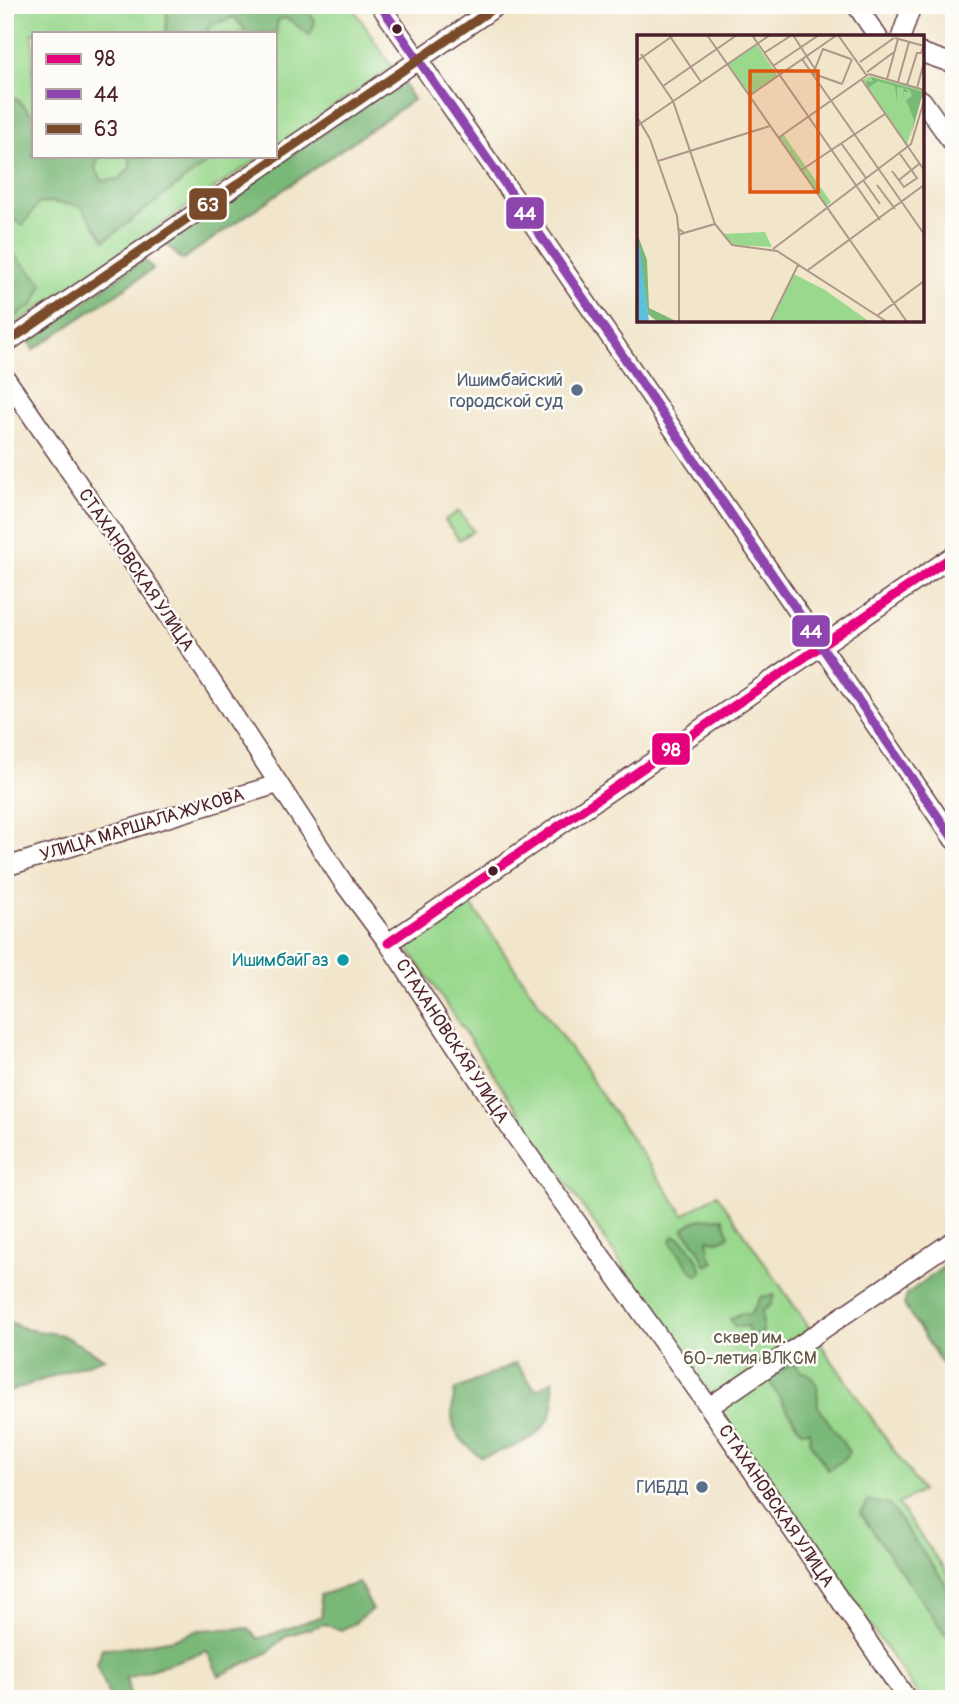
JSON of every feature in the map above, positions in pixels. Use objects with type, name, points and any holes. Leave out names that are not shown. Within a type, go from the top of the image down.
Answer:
[{"type":"street","points":[[380,5],[954,840]]},
{"type":"street","points":[[276,158],[498,5]]},
{"type":"street","points":[[856,5],[877,35]]},
{"type":"street","points":[[902,35],[912,5]]},
{"type":"street","points":[[924,54],[954,64]]},
{"type":"street","points":[[924,103],[954,145]]},
{"type":"street","points":[[5,344],[275,158]]},
{"type":"street","name":"СТАХАНОВСКАЯ УЛИЦА","points":[[5,377],[155,595],[345,885],[388,943],[516,1137],[709,1407],[907,1699]]},
{"type":"street","points":[[388,943],[954,555]]},
{"type":"street","name":"УЛИЦА МАРШАЛА ЖУКОВА","points":[[5,867],[278,784]]},
{"type":"street","points":[[709,1407],[954,1240]]},
{"type":"green space","points":[[5,5],[351,5],[392,67],[276,146],[276,32],[32,32],[32,158],[259,158],[5,331]]},
{"type":"green space","points":[[162,5],[306,5],[315,22],[310,35],[286,18],[278,20],[276,34],[246,32],[234,17],[211,25],[207,32],[166,32],[167,14]]},
{"type":"green space","points":[[402,80],[413,100],[182,260],[164,242]]},
{"type":"green space","points":[[5,96],[18,100],[32,115],[32,158],[98,158],[95,168],[103,181],[119,179],[130,168],[130,158],[212,159],[105,240],[81,206],[49,202],[38,204],[23,225],[5,214]]},
{"type":"green space","points":[[5,250],[13,253],[43,284],[34,304],[5,324]]},
{"type":"green space","points":[[144,259],[153,269],[33,350],[29,341]]},
{"type":"green space","points":[[459,511],[473,531],[459,540],[445,520]]},
{"type":"green space","name":"сквер им. 60-летия ВЛКСМ","points":[[466,897],[684,1215],[717,1194],[922,1491],[898,1504],[954,1583],[954,1699],[921,1699],[703,1385],[404,942]]},
{"type":"green space","points":[[723,1218],[729,1235],[719,1241],[708,1239],[709,1254],[714,1262],[706,1266],[698,1247],[683,1230],[696,1221]]},
{"type":"green space","points":[[674,1236],[688,1245],[695,1255],[702,1271],[698,1275],[672,1244]]},
{"type":"green space","points":[[954,1259],[954,1299],[945,1309],[954,1328],[954,1382],[904,1305],[907,1294]]},
{"type":"green space","points":[[774,1295],[771,1305],[762,1311],[763,1332],[751,1337],[747,1326],[735,1327],[730,1319],[742,1313],[750,1315],[761,1297]]},
{"type":"green space","points":[[5,1320],[25,1329],[62,1335],[104,1358],[8,1392],[5,1385]]},
{"type":"green space","points":[[516,1363],[536,1390],[553,1380],[554,1404],[549,1419],[535,1436],[525,1442],[481,1457],[454,1429],[452,1413],[455,1390]]},
{"type":"green space","points":[[793,1363],[800,1371],[809,1374],[817,1385],[818,1406],[849,1452],[842,1461],[828,1470],[810,1442],[809,1431],[801,1431],[771,1384],[772,1377]]},
{"type":"green space","points":[[869,1501],[889,1505],[954,1595],[954,1640],[946,1635],[860,1513]]},
{"type":"green space","points":[[359,1583],[372,1609],[341,1630],[324,1624],[286,1636],[267,1653],[219,1676],[207,1651],[126,1678],[131,1699],[110,1699],[97,1664],[102,1648],[129,1647],[174,1639],[199,1630],[248,1628],[258,1639],[322,1616],[320,1595]]},
{"type":"transit line","name":"44","points":[[380,5],[954,840]]},
{"type":"transit line","name":"63","points":[[276,158],[498,5]]},
{"type":"transit line","name":"63","points":[[5,344],[275,158]]},
{"type":"transit line","name":"98","points":[[388,943],[954,555]]},
{"type":"place","name":"Ишимбайский городской суд","points":[[577,390]]},
{"type":"place","name":"ИшимбайГаз","points":[[343,960]]},
{"type":"place","name":"ГИБДД","points":[[702,1487]]}]
